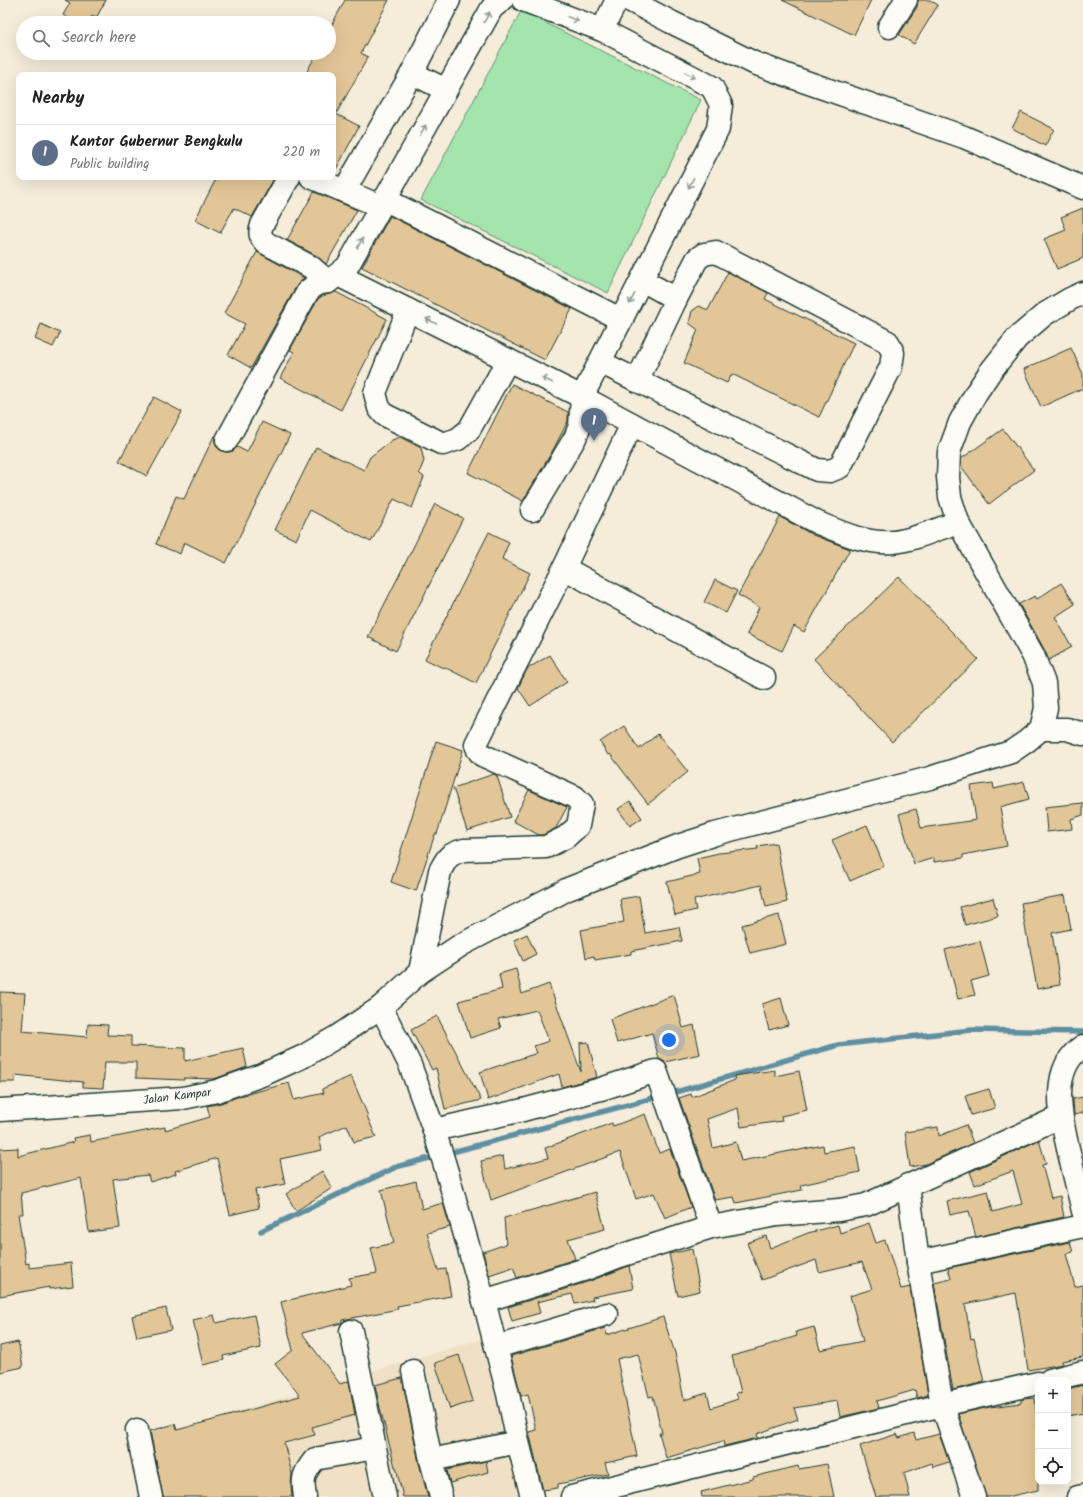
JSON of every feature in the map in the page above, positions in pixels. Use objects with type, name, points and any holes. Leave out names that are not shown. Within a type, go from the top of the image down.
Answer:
[{"type":"street","points":[[344,191],[412,73],[449,0]]},
{"type":"street","points":[[227,440],[308,291],[318,284],[333,278],[347,267],[492,8],[502,0]]},
{"type":"street","points":[[523,0],[602,30],[712,87],[721,105],[718,129],[582,397],[580,426],[575,438],[532,510]]},
{"type":"street","points":[[602,30],[617,0]]},
{"type":"street","points":[[629,0],[754,63],[803,82],[903,114],[964,137],[1083,188]]},
{"type":"street","points":[[889,28],[906,0]]},
{"type":"street","points":[[412,73],[446,90]]},
{"type":"street","points":[[287,180],[259,232],[261,238],[266,243],[311,267],[408,310],[582,397],[818,523],[843,534],[867,541],[893,542],[912,538],[958,522]]},
{"type":"street","points":[[318,180],[344,191],[382,203],[622,320]]},
{"type":"street","points":[[600,362],[637,381],[817,470],[830,471],[840,467],[891,366],[893,353],[888,342],[716,252],[704,254],[697,259],[637,381]]},
{"type":"street","points":[[642,280],[676,299]]},
{"type":"street","points":[[1083,293],[1045,314],[1017,338],[990,372],[976,393],[960,422],[949,452],[948,477],[950,497],[958,522],[1033,655],[1044,683],[1046,708],[1041,729],[1067,729],[1083,734]]},
{"type":"street","points":[[408,310],[375,394],[380,408],[385,415],[443,444],[458,439],[469,430],[508,360]]},
{"type":"street","points":[[420,972],[440,871],[446,859],[452,854],[464,850],[546,847],[566,837],[578,826],[582,804],[575,797],[482,755],[476,744],[564,568],[632,424]]},
{"type":"street","points":[[564,568],[764,678]]},
{"type":"street","name":"Jalan Kampar","points":[[0,1110],[183,1098],[217,1091],[262,1075],[304,1056],[338,1036],[381,1007],[420,972],[461,945],[568,889],[648,857],[715,834],[930,778],[1010,752],[1027,741],[1041,729]]},
{"type":"street","points":[[381,1007],[410,1065],[447,1172],[484,1301],[532,1497]]},
{"type":"street","points":[[1083,1046],[1074,1053],[1065,1068],[1060,1088],[1060,1117],[1083,1211]]},
{"type":"street","points":[[435,1134],[601,1089],[656,1071],[711,1227]]},
{"type":"street","points":[[484,1301],[572,1274],[617,1257],[711,1227],[778,1215],[839,1210],[866,1205],[1060,1117]]},
{"type":"street","points":[[908,1185],[918,1262],[942,1405],[974,1497]]},
{"type":"street","points":[[918,1262],[1083,1226]]},
{"type":"street","points":[[496,1347],[607,1314]]},
{"type":"street","points":[[351,1331],[385,1497]]},
{"type":"street","points":[[413,1371],[431,1460],[441,1497]]},
{"type":"street","points":[[1062,1377],[1083,1372]]},
{"type":"street","points":[[572,1497],[942,1405],[1035,1384]]},
{"type":"street","points":[[137,1430],[151,1497]]},
{"type":"street","points":[[431,1460],[518,1442]]},
{"type":"street","points":[[305,1497],[302,1481],[308,1468],[315,1459],[374,1448]]},
{"type":"street","points":[[1078,1497],[1083,1496]]},
{"type":"shaded area","points":[[481,1339],[521,1497],[252,1497],[231,1413]]},
{"type":"green space","points":[[521,11],[701,100],[608,293],[421,200]]},
{"type":"building","points":[[65,0],[106,0],[97,16],[65,16],[63,15],[70,3]]},
{"type":"building","points":[[345,0],[389,0],[361,53],[368,57],[336,114],[336,72],[307,72],[313,60],[336,60],[336,17]]},
{"type":"building","points":[[782,0],[871,0],[854,35]]},
{"type":"building","points":[[918,0],[930,0],[938,5],[914,44],[899,35],[917,7]]},
{"type":"building","points":[[1021,112],[1054,129],[1045,146],[1012,128]]},
{"type":"building","points":[[336,114],[359,126],[336,169]]},
{"type":"building","points":[[215,180],[273,180],[252,217],[234,208],[220,233],[195,220]]},
{"type":"building","points":[[314,192],[357,210],[326,264],[317,256],[287,240]]},
{"type":"building","points":[[1083,208],[1083,258],[1057,269],[1044,239],[1066,230],[1061,217]]},
{"type":"building","points":[[390,216],[572,309],[545,360],[362,267]]},
{"type":"building","points":[[257,252],[304,278],[297,285],[251,368],[228,355],[245,324],[224,313]]},
{"type":"building","points":[[728,272],[768,293],[765,299],[854,343],[819,417],[732,374],[727,383],[684,363],[698,330],[689,323],[692,311],[699,306],[708,310]]},
{"type":"building","points":[[336,292],[387,319],[341,410],[280,378],[294,352],[290,350],[318,299],[322,296]]},
{"type":"building","points":[[41,324],[60,333],[53,347],[35,339]]},
{"type":"building","points":[[1071,348],[1083,374],[1083,388],[1041,407],[1024,369]]},
{"type":"building","points":[[512,384],[568,412],[568,421],[523,501],[468,473]]},
{"type":"building","points":[[154,397],[182,412],[147,476],[119,461]]},
{"type":"building","points":[[262,422],[290,435],[226,563],[184,542],[180,554],[156,544],[176,496],[184,499],[214,436],[216,446],[221,451],[233,451],[237,447],[247,452]]},
{"type":"building","points":[[1003,429],[1034,470],[989,504],[961,466],[961,459]]},
{"type":"building","points":[[400,437],[421,448],[424,461],[419,473],[424,477],[412,508],[394,499],[371,542],[310,510],[296,540],[275,530],[316,447],[364,470],[370,457],[392,440]]},
{"type":"building","points":[[435,504],[463,518],[396,651],[368,637]]},
{"type":"building","points":[[780,517],[813,535],[850,549],[804,632],[794,626],[782,651],[747,634],[759,607],[738,595]]},
{"type":"building","points":[[489,532],[509,542],[502,559],[530,573],[476,683],[425,659]]},
{"type":"building","points":[[899,577],[978,659],[892,742],[814,659]]},
{"type":"building","points":[[715,580],[737,591],[726,613],[704,602]]},
{"type":"building","points":[[1061,583],[1075,604],[1055,617],[1072,647],[1049,660],[1019,604],[1035,596],[1037,599]]},
{"type":"building","points":[[550,655],[567,682],[530,706],[518,688],[527,669]]},
{"type":"building","points":[[624,726],[639,749],[658,734],[688,772],[648,804],[610,754],[608,755],[600,742]]},
{"type":"building","points":[[436,741],[463,750],[437,834],[435,834],[416,891],[391,882]]},
{"type":"building","points":[[494,774],[497,776],[510,817],[467,831],[453,788]]},
{"type":"building","points":[[1024,782],[1029,799],[1000,807],[1007,846],[963,855],[963,858],[934,862],[934,858],[914,864],[899,814],[916,809],[921,828],[976,820],[971,786],[993,783],[994,789]]},
{"type":"building","points":[[529,790],[567,807],[556,828],[543,835],[539,835],[513,821]]},
{"type":"building","points":[[630,801],[642,818],[630,826],[618,809]]},
{"type":"building","points":[[1083,803],[1083,815],[1071,819],[1072,829],[1047,832],[1045,807]]},
{"type":"building","points":[[867,825],[884,866],[850,881],[832,840]]},
{"type":"building","points":[[776,843],[787,902],[766,907],[761,885],[694,900],[696,910],[675,915],[667,882],[700,874],[697,858],[719,853],[758,849],[757,846]]},
{"type":"building","points":[[1065,895],[1071,929],[1052,933],[1060,985],[1037,989],[1021,903]]},
{"type":"building","points":[[639,896],[645,933],[679,927],[682,941],[631,951],[631,954],[595,960],[594,956],[586,958],[581,930],[624,922],[620,899]]},
{"type":"building","points":[[993,898],[998,916],[965,925],[960,907]]},
{"type":"building","points":[[779,915],[786,944],[750,953],[742,925]]},
{"type":"building","points":[[527,934],[536,954],[523,961],[514,940]]},
{"type":"building","points":[[980,941],[989,976],[971,981],[975,995],[958,999],[945,950]]},
{"type":"building","points":[[516,969],[522,994],[549,984],[581,1072],[580,1043],[588,1042],[597,1077],[562,1087],[559,1074],[488,1100],[480,1072],[537,1053],[534,1046],[549,1041],[537,1010],[498,1019],[501,1028],[470,1038],[459,1001],[502,989],[499,974]]},
{"type":"building","points":[[0,992],[25,993],[22,1031],[87,1037],[88,1024],[108,1025],[107,1035],[131,1036],[131,1046],[185,1048],[185,1061],[243,1048],[247,1067],[214,1079],[184,1078],[184,1080],[136,1078],[136,1062],[105,1062],[103,1088],[83,1087],[83,1082],[15,1075],[15,1082],[0,1082]]},
{"type":"building","points":[[674,995],[683,1028],[694,1025],[700,1054],[665,1062],[659,1059],[652,1033],[617,1043],[610,1019]]},
{"type":"building","points":[[781,998],[788,1025],[769,1030],[762,1004]]},
{"type":"building","points":[[437,1016],[481,1100],[445,1109],[436,1068],[432,1070],[411,1030]]},
{"type":"building","points":[[775,1070],[775,1076],[799,1071],[807,1110],[781,1116],[782,1121],[741,1127],[738,1108],[707,1119],[713,1148],[736,1142],[741,1161],[823,1145],[824,1152],[855,1146],[860,1172],[801,1185],[802,1190],[736,1203],[734,1197],[715,1200],[679,1098],[691,1094],[692,1097],[735,1080],[734,1076]]},
{"type":"building","points":[[351,1076],[376,1137],[354,1142],[347,1125],[319,1137],[322,1150],[280,1159],[285,1184],[255,1190],[259,1208],[230,1215],[217,1158],[175,1171],[176,1174],[150,1182],[148,1175],[113,1179],[120,1228],[89,1232],[81,1178],[21,1193],[23,1214],[18,1214],[26,1264],[29,1263],[29,1268],[71,1263],[73,1286],[49,1289],[49,1287],[0,1296],[0,1149],[18,1148],[18,1156],[74,1142],[73,1138],[90,1135],[91,1142],[165,1127],[165,1130],[210,1117],[207,1106],[240,1096],[289,1083],[294,1100],[324,1093],[322,1089]]},
{"type":"building","points":[[989,1089],[995,1108],[971,1115],[965,1096]]},
{"type":"building","points":[[1083,1097],[1083,1113],[1074,1115],[1073,1099]]},
{"type":"building","points":[[645,1114],[659,1153],[670,1149],[691,1207],[665,1218],[654,1193],[636,1199],[620,1152],[491,1200],[481,1161],[503,1156],[505,1169],[548,1158],[545,1148],[612,1123],[613,1126]]},
{"type":"building","points":[[966,1125],[973,1143],[926,1164],[910,1167],[905,1132],[938,1127],[939,1136]]},
{"type":"building","points":[[1039,1140],[1046,1164],[1042,1165],[1051,1198],[1060,1196],[1064,1217],[976,1237],[969,1211],[950,1215],[947,1201],[988,1191],[993,1212],[1022,1204],[1013,1171],[975,1185],[970,1172]]},
{"type":"building","points":[[322,1171],[332,1188],[296,1211],[286,1194]]},
{"type":"building","points":[[416,1181],[422,1209],[443,1203],[450,1227],[427,1233],[438,1270],[446,1269],[451,1296],[397,1306],[398,1309],[342,1320],[342,1323],[302,1333],[340,1384],[349,1381],[355,1415],[312,1427],[315,1435],[284,1443],[292,1474],[292,1497],[163,1497],[150,1431],[175,1424],[177,1430],[300,1396],[275,1364],[293,1350],[281,1302],[351,1285],[349,1278],[377,1273],[371,1248],[394,1243],[381,1190]]},
{"type":"building","points":[[595,1192],[605,1229],[568,1239],[575,1259],[517,1278],[513,1267],[489,1275],[483,1252],[506,1244],[504,1218]]},
{"type":"building","points":[[869,1223],[876,1243],[885,1240],[901,1289],[910,1287],[928,1395],[917,1398],[915,1390],[877,1401],[879,1408],[840,1417],[837,1401],[794,1408],[798,1419],[757,1434],[758,1438],[724,1446],[723,1441],[666,1458],[659,1433],[662,1433],[653,1396],[649,1397],[638,1354],[617,1359],[637,1456],[605,1463],[608,1474],[558,1484],[558,1488],[543,1490],[529,1432],[536,1430],[528,1394],[521,1396],[511,1356],[605,1328],[607,1335],[663,1317],[675,1353],[684,1400],[707,1393],[711,1408],[738,1399],[736,1393],[741,1392],[732,1356],[797,1336],[796,1332],[814,1327],[820,1350],[863,1341],[850,1296],[872,1289],[862,1262],[819,1272],[816,1260],[762,1280],[747,1243],[766,1236],[770,1248],[808,1233],[838,1225],[840,1233]]},
{"type":"building","points":[[1070,1242],[1073,1252],[1066,1254],[1075,1287],[1083,1285],[1083,1357],[1062,1361],[1063,1364],[1028,1370],[1016,1293],[965,1304],[971,1339],[974,1338],[984,1382],[953,1390],[934,1283],[951,1279],[948,1268]]},
{"type":"building","points":[[692,1249],[700,1291],[678,1296],[669,1254]]},
{"type":"building","points":[[629,1266],[633,1289],[592,1297],[593,1300],[575,1304],[572,1294],[537,1302],[540,1313],[512,1321],[508,1307],[590,1281]]},
{"type":"building","points":[[166,1308],[171,1330],[137,1337],[132,1316]]},
{"type":"building","points":[[214,1315],[216,1323],[254,1315],[261,1348],[223,1356],[224,1360],[203,1365],[193,1320]]},
{"type":"building","points":[[18,1342],[23,1367],[0,1372],[0,1346]]},
{"type":"building","points":[[459,1355],[473,1401],[450,1409],[435,1363]]},
{"type":"building","points":[[402,1378],[419,1463],[428,1497],[403,1497],[380,1408],[375,1385]]},
{"type":"building","points":[[1083,1385],[1083,1413],[1071,1415],[1071,1388]]},
{"type":"building","points":[[1035,1398],[1035,1485],[1038,1485],[1038,1490],[1007,1497],[986,1497],[958,1414],[990,1407],[1021,1403],[1021,1400]]},
{"type":"building","points":[[914,1433],[916,1440],[939,1434],[949,1462],[933,1467],[932,1463],[904,1473],[910,1497],[876,1497],[860,1446],[897,1434],[899,1438]]},
{"type":"building","points":[[486,1461],[488,1472],[450,1483],[447,1470]]},
{"type":"building","points":[[827,1464],[834,1497],[702,1497],[701,1492],[753,1479],[753,1477],[798,1466],[799,1469]]},
{"type":"waterway","points":[[669,1094],[838,1045],[971,1030],[1083,1032]]},
{"type":"waterway","points":[[445,1154],[661,1096]]},
{"type":"waterway","points":[[261,1231],[396,1167],[437,1156]]},
{"type":"place","name":"Kantor Gubernur Bengkulu","points":[[594,441]]}]
